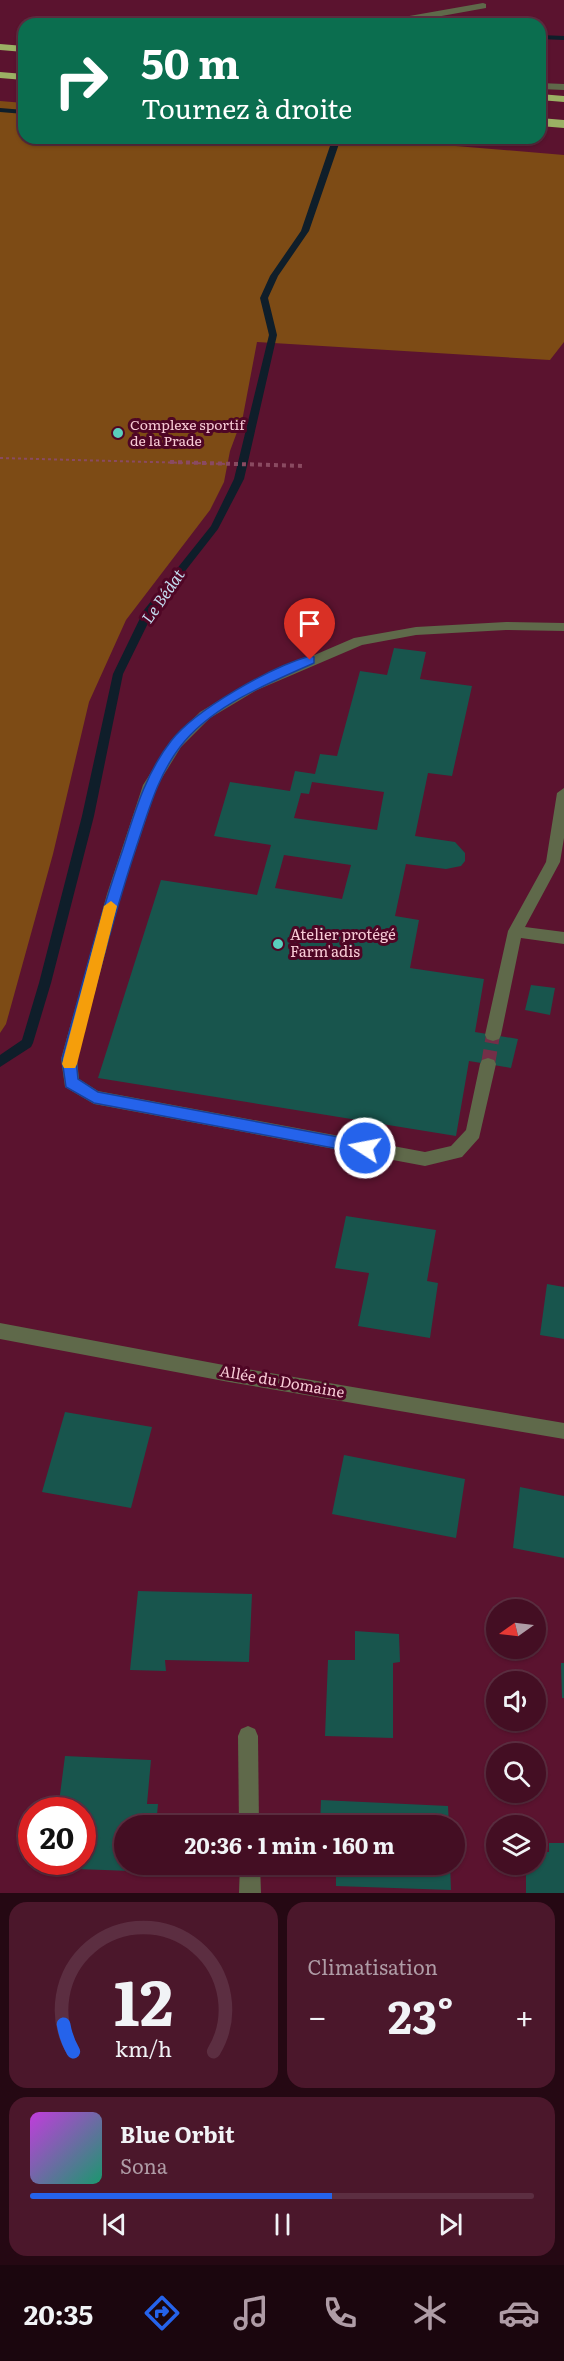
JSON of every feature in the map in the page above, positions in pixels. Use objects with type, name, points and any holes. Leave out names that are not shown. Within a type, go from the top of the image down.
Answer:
[{"type":"highway","points":[[0,47],[18,48]]},
{"type":"highway","points":[[0,75],[18,76]]},
{"type":"highway","points":[[546,98],[564,99]]},
{"type":"highway","points":[[546,122],[564,124]]},
{"type":"street","points":[[431,18],[483,6]]},
{"type":"street","points":[[546,86],[564,87]]},
{"type":"street","points":[[488,1064],[473,1133],[456,1152],[425,1159],[94,1097],[71,1082],[69,1059],[114,894],[150,785],[176,744],[205,715],[252,687],[359,641],[416,631],[506,626],[564,627]]},
{"type":"street","points":[[493,1035],[514,931],[553,862],[564,794]]},
{"type":"street","points":[[514,931],[564,938]]},
{"type":"street","name":"Allée du Domaine","points":[[0,1331],[241,1376],[564,1431]]},
{"type":"street","points":[[248,1736],[249,1815]]},
{"type":"street","points":[[250,1875],[250,1893]]},
{"type":"path","points":[[0,458],[305,466]]},
{"type":"shaded area","name":"Complexe sportif de la Prade","points":[[0,101],[18,102],[18,144],[431,144],[564,155],[564,342],[550,360],[257,342],[243,416],[230,451],[224,482],[210,510],[126,620],[89,702],[53,854],[6,1024],[0,1033]]},
{"type":"building","name":"Atelier protégé Farm'adis","points":[[394,648],[426,652],[420,679],[472,686],[452,776],[428,773],[415,836],[455,842],[465,853],[465,861],[461,866],[446,869],[406,864],[395,916],[419,920],[410,968],[484,979],[475,1032],[518,1039],[511,1068],[469,1061],[456,1136],[98,1078],[161,880],[257,895],[271,845],[214,836],[230,782],[290,791],[295,771],[315,774],[320,754],[337,756],[360,671],[387,675]],"holes":[[[312,782],[384,792],[377,830],[294,818],[301,793],[309,794]],[[284,855],[351,865],[342,899],[275,888]]]},
{"type":"building","points":[[531,985],[555,988],[550,1015],[525,1010]]},
{"type":"building","points":[[346,1216],[436,1230],[427,1281],[438,1283],[430,1338],[358,1326],[369,1273],[335,1268]]},
{"type":"building","points":[[547,1284],[564,1287],[564,1339],[540,1335]]},
{"type":"building","points":[[65,1412],[152,1427],[131,1508],[42,1492]]},
{"type":"building","points":[[344,1455],[465,1479],[456,1538],[332,1514]]},
{"type":"building","points":[[520,1487],[564,1496],[564,1558],[513,1548]]},
{"type":"building","points":[[138,1591],[252,1594],[249,1662],[165,1660],[166,1671],[130,1670]]},
{"type":"building","points":[[355,1631],[399,1634],[400,1662],[393,1663],[393,1738],[325,1736],[328,1660],[355,1660]]},
{"type":"building","points":[[561,1663],[564,1663],[564,1698],[562,1698]]},
{"type":"building","points":[[65,1756],[151,1760],[147,1804],[158,1804],[157,1815],[114,1815],[114,1870],[96,1870],[96,1797],[60,1797]]},
{"type":"building","points":[[321,1800],[448,1806],[448,1815],[320,1815]]},
{"type":"building","points":[[549,1843],[564,1843],[564,1893],[526,1893],[526,1875],[546,1875],[546,1852],[549,1852]]},
{"type":"building","points":[[336,1875],[450,1875],[451,1890],[336,1886]]},
{"type":"waterway","name":"Le Bédat","points":[[546,37],[564,38]]},
{"type":"waterway","points":[[0,110],[18,112]]},
{"type":"waterway","name":"Le Bédat","points":[[0,1062],[27,1043],[45,983],[88,816],[118,674],[149,610],[215,527],[239,479],[273,335],[264,298],[274,276],[305,231],[335,144]]},
{"type":"tunnel","points":[[488,1064],[493,1035]]},
{"type":"slow traffic","points":[[69,1064],[111,906]]},
{"type":"place","name":"Complexe sportif de la Prade","points":[[118,433]]},
{"type":"place","name":"Atelier protégé Farm'adis","points":[[278,944]]},
{"type":"route","points":[[310,660],[252,687],[205,715],[176,744],[150,785],[114,894],[69,1059],[71,1082],[94,1097],[365,1148]]}]
